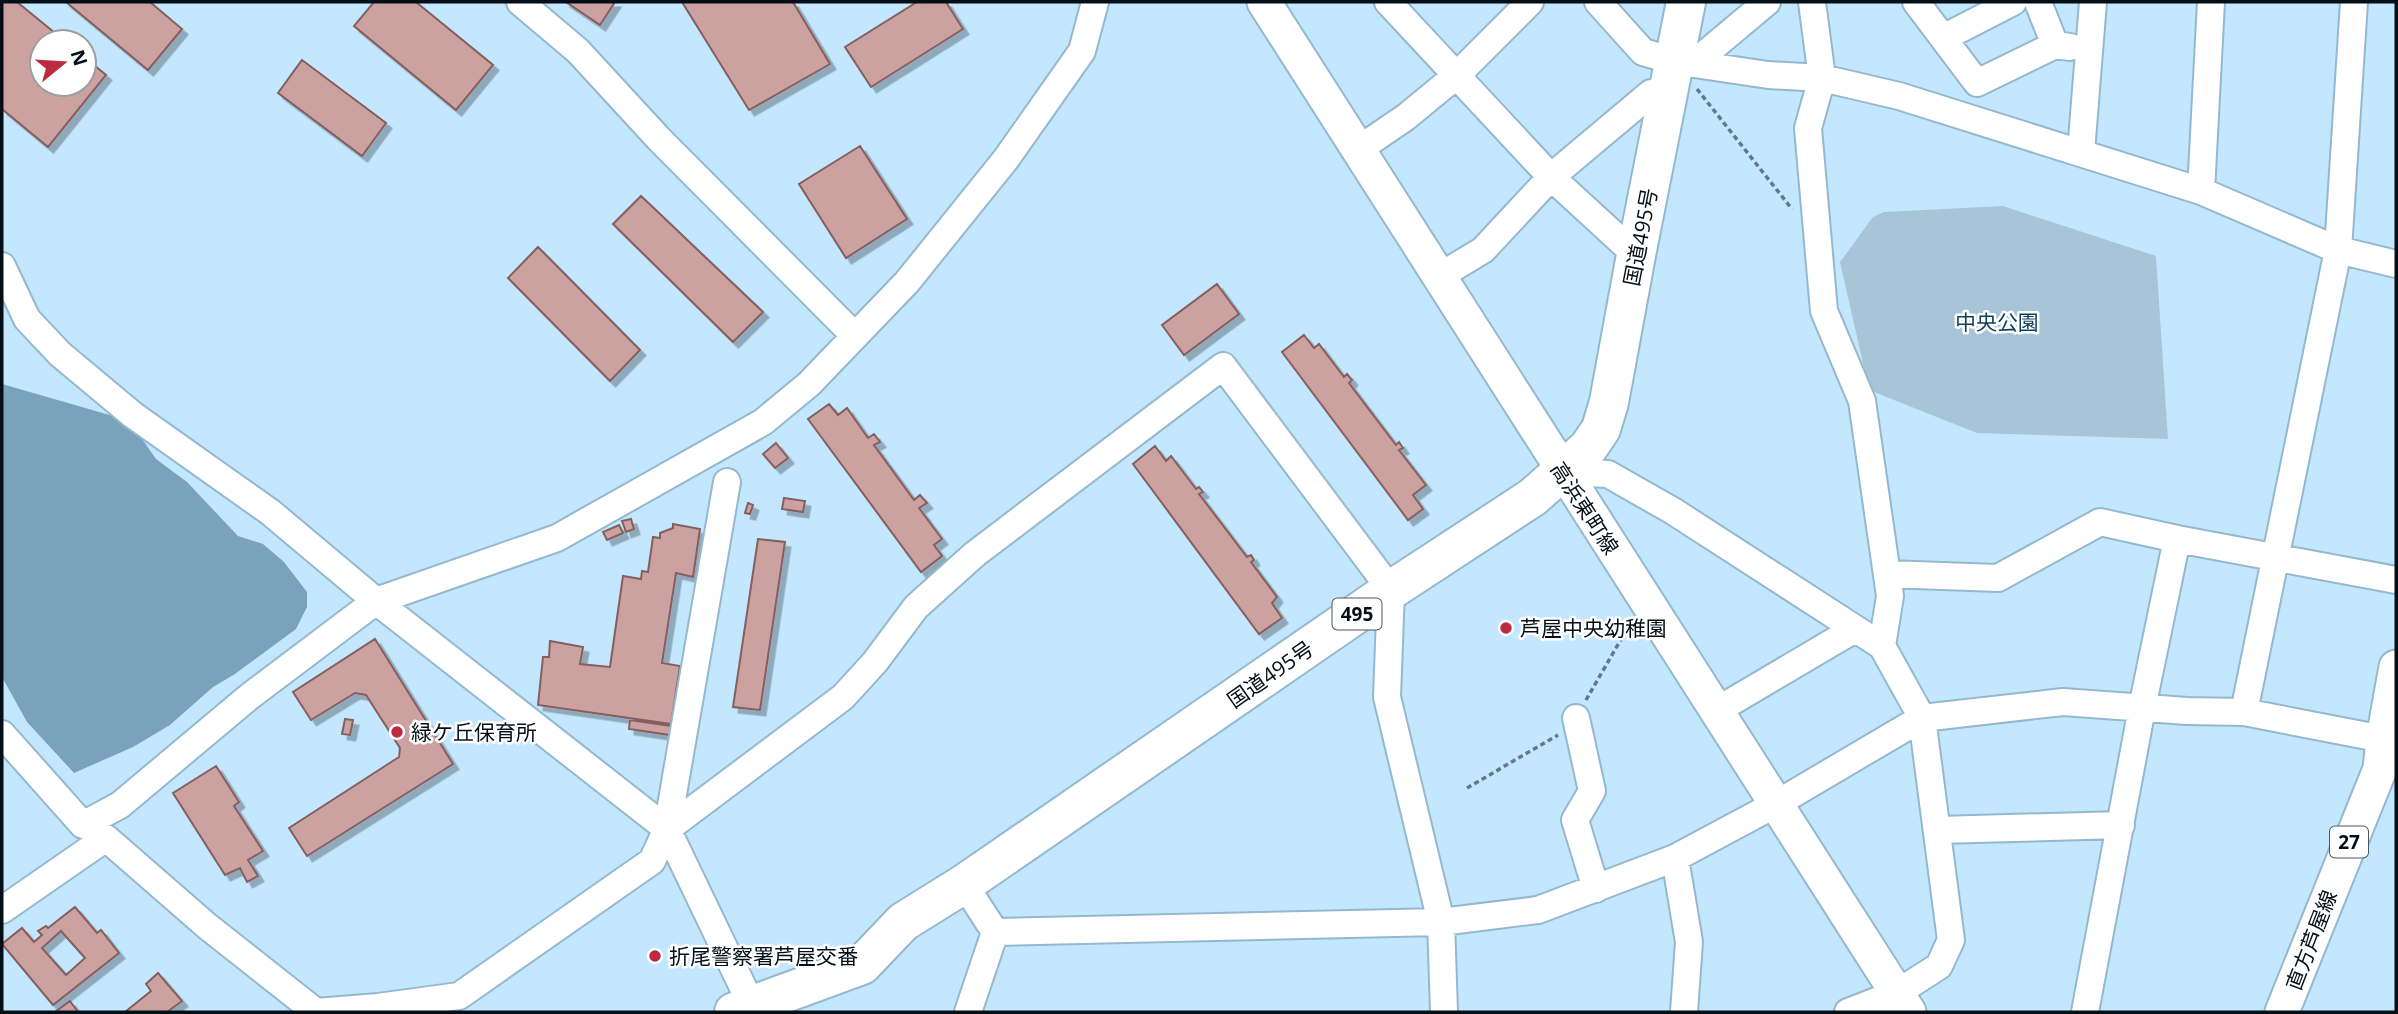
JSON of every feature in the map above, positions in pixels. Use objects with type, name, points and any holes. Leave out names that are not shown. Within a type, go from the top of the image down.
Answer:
[{"type":"highway","name":"国道495号","points":[[743,1009],[862,965],[904,922],[964,884],[1391,590],[1533,497],[1588,449],[1601,429],[1609,402],[1636,254],[1678,74],[1686,2]]},
{"type":"main road","name":"高浜東町線","points":[[1264,2],[1903,1003]]},
{"type":"main road","name":"直方芦屋線","points":[[2282,1012],[2380,769],[2396,667]]},
{"type":"street","points":[[520,2],[578,51],[659,139],[854,335]]},
{"type":"street","points":[[2,734],[83,825],[120,805],[250,696],[376,601],[557,538],[763,422],[809,384],[907,282],[1006,159],[1082,51],[1095,2]]},
{"type":"street","points":[[1388,2],[1551,177],[1636,254]]},
{"type":"street","points":[[1359,149],[1406,117],[1457,75],[1530,2]]},
{"type":"street","points":[[1598,2],[1643,52],[1678,74],[1822,78],[1899,96],[2200,191],[2338,250],[2396,264]]},
{"type":"street","points":[[1440,276],[1483,250],[1551,177],[1651,93],[1767,2]]},
{"type":"street","points":[[1812,2],[1822,78],[1808,128],[1824,311],[1863,401],[1890,596],[1882,646]]},
{"type":"street","points":[[1916,2],[1977,83],[2054,45],[2088,50]]},
{"type":"street","points":[[1943,38],[2013,2]]},
{"type":"street","points":[[2038,2],[2054,45]]},
{"type":"street","points":[[2081,152],[2093,2]]},
{"type":"street","points":[[2200,191],[2211,2]]},
{"type":"street","points":[[2244,712],[2338,250],[2354,2]]},
{"type":"street","points":[[2,267],[27,319],[61,355],[133,415],[270,512],[376,601],[667,829],[743,1009]]},
{"type":"street","points":[[667,829],[843,697],[876,662],[916,607],[975,554],[1223,366],[1391,590],[1387,697],[1441,922],[1444,1012]]},
{"type":"street","points":[[1562,472],[1608,474],[1666,507],[1882,646],[1923,718],[1951,940],[1939,966],[1903,1003],[1848,1012]]},
{"type":"street","points":[[2,910],[106,838],[208,926],[316,1012],[459,996],[652,861],[667,829],[727,482]]},
{"type":"street","points":[[1887,574],[1998,578],[2100,522],[2396,580]]},
{"type":"street","points":[[2085,1012],[2177,539]]},
{"type":"street","points":[[1716,711],[1855,629]]},
{"type":"street","points":[[995,932],[1441,922],[1538,909],[1675,858],[1776,804],[1923,718],[2063,702],[2244,712],[2383,739]]},
{"type":"street","points":[[1576,718],[1592,791],[1575,820],[1596,889]]},
{"type":"street","points":[[1938,830],[2121,825]]},
{"type":"street","points":[[1675,858],[1689,942],[1684,1012]]},
{"type":"street","points":[[964,884],[995,932]]},
{"type":"street","points":[[968,1012],[995,932]]},
{"type":"path","points":[[1678,74],[1792,209]]},
{"type":"green space","name":"中央公園","points":[[2003,206],[2156,256],[2168,439],[1977,433],[1869,390],[1840,262],[1873,217],[1884,212]]},
{"type":"shaded area","points":[[2,384],[120,418],[133,426],[156,459],[187,482],[238,536],[263,544],[284,562],[307,592],[307,607],[296,629],[213,687],[170,725],[133,747],[74,773],[27,722],[2,677]]},
{"type":"building","points":[[2,2],[17,2],[49,28],[28,28],[28,98],[87,98],[48,147],[2,109]]},
{"type":"building","points":[[66,2],[150,2],[182,29],[148,70]]},
{"type":"building","points":[[374,2],[416,2],[493,65],[456,110],[354,26]]},
{"type":"building","points":[[566,2],[615,2],[600,25]]},
{"type":"building","points":[[682,2],[793,2],[830,64],[749,110]]},
{"type":"building","points":[[917,2],[946,2],[963,29],[871,87],[845,47]]},
{"type":"building","points":[[302,60],[386,123],[362,156],[278,93]]},
{"type":"building","points":[[98,68],[106,75],[98,85]]},
{"type":"building","points":[[860,146],[907,219],[846,258],[799,184]]},
{"type":"building","points":[[641,196],[763,312],[733,342],[613,224]]},
{"type":"building","points":[[538,247],[640,350],[610,381],[508,278]]},
{"type":"building","points":[[1217,284],[1239,314],[1184,355],[1162,325]]},
{"type":"building","points":[[1304,335],[1314,348],[1319,344],[1344,377],[1347,374],[1352,380],[1349,383],[1396,445],[1399,442],[1403,448],[1399,450],[1426,485],[1413,495],[1423,509],[1408,520],[1282,352]]},
{"type":"building","points":[[829,404],[838,415],[847,408],[868,438],[874,434],[880,442],[874,445],[914,500],[920,495],[927,503],[919,508],[942,539],[934,545],[942,556],[921,572],[808,419]]},
{"type":"building","points":[[776,443],[788,458],[775,468],[763,454]]},
{"type":"building","points":[[1155,446],[1166,461],[1171,456],[1196,489],[1199,487],[1203,492],[1199,494],[1247,557],[1251,555],[1254,560],[1251,562],[1277,597],[1272,603],[1282,618],[1259,634],[1133,464]]},
{"type":"building","points":[[784,498],[805,501],[803,512],[782,509]]},
{"type":"building","points":[[748,503],[753,505],[750,514],[745,513]]},
{"type":"building","points":[[631,519],[634,529],[626,532],[622,521]]},
{"type":"building","points":[[673,524],[700,529],[693,577],[676,573],[662,663],[680,666],[671,724],[538,705],[543,657],[549,657],[550,641],[583,647],[580,664],[610,667],[623,576],[641,579],[642,571],[648,572],[653,537],[660,538],[660,533],[673,528]]},
{"type":"building","points":[[619,525],[623,533],[607,540],[603,532]]},
{"type":"building","points":[[758,539],[785,542],[760,710],[733,707]]},
{"type":"building","points":[[375,639],[453,764],[307,856],[289,828],[399,757],[400,748],[366,695],[355,693],[311,720],[293,692]]},
{"type":"building","points":[[345,719],[353,720],[350,735],[342,734]]},
{"type":"building","points":[[630,720],[671,726],[670,735],[629,729]]},
{"type":"building","points":[[216,766],[239,802],[234,806],[263,851],[248,860],[258,876],[247,882],[240,868],[225,875],[173,793]]},
{"type":"building","points":[[75,907],[97,933],[101,930],[119,953],[53,1005],[2,944],[22,928],[34,942],[42,935],[38,931],[46,926],[48,928]],"holes":[[[61,931],[85,958],[66,975],[42,948]]]},
{"type":"building","points":[[158,973],[182,1001],[167,1012],[125,1012],[151,991],[146,984]]},
{"type":"building","points":[[70,1001],[78,1012],[55,1012]]},
{"type":"place","name":"芦屋中央幼稚園","points":[[1506,628]]},
{"type":"place","name":"緑ケ丘保育所","points":[[397,732]]},
{"type":"place","name":"折尾警察署芦屋交番","points":[[655,956]]}]
